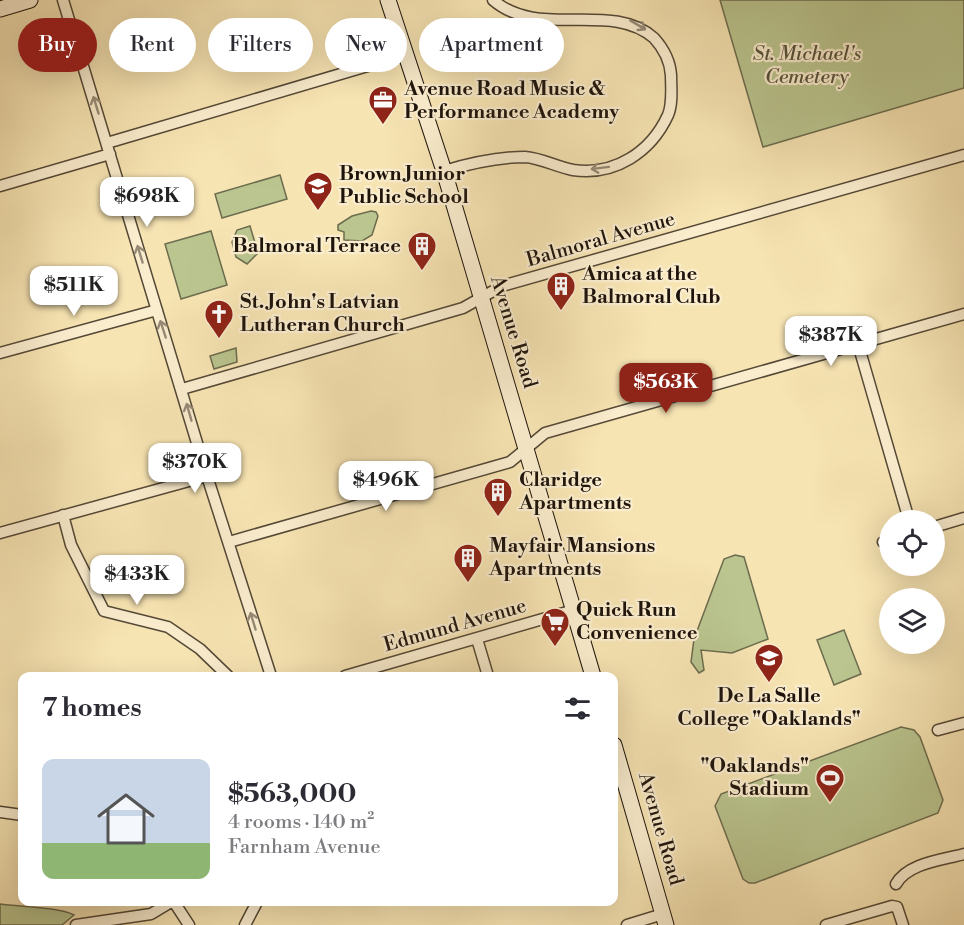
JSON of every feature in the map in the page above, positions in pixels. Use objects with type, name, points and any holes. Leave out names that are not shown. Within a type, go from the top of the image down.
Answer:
[{"type":"main road","points":[[0,9],[30,0]]},
{"type":"main road","name":"Avenue Road","points":[[388,0],[394,18]]},
{"type":"main road","name":"Avenue Road","points":[[407,61],[444,171],[593,672]]},
{"type":"main road","name":"Avenue Road","points":[[618,759],[665,920]]},
{"type":"street","points":[[63,0],[207,476],[270,672]]},
{"type":"street","points":[[444,171],[495,158],[528,157],[574,170],[617,166],[644,151],[661,131],[671,109],[670,64],[662,47],[648,32],[628,20],[604,14],[518,16],[497,3]]},
{"type":"street","points":[[0,186],[108,149],[351,72]]},
{"type":"street","name":"Balmoral Avenue","points":[[182,389],[463,308],[502,286],[964,155]]},
{"type":"street","points":[[0,353],[156,310]]},
{"type":"street","points":[[229,542],[507,463],[545,433],[964,314]]},
{"type":"street","points":[[858,344],[906,510]]},
{"type":"street","points":[[0,533],[207,476]]},
{"type":"street","points":[[63,515],[71,545],[104,611],[168,627],[200,649],[224,672]]},
{"type":"street","points":[[945,524],[964,518]]},
{"type":"street","name":"Edmund Avenue","points":[[359,672],[574,610]]},
{"type":"street","points":[[477,639],[487,672]]},
{"type":"street","points":[[938,730],[964,723]]},
{"type":"street","points":[[0,812],[18,814]]},
{"type":"street","points":[[896,884],[902,874],[913,869],[964,854]]},
{"type":"street","points":[[76,925],[151,914],[165,906]]},
{"type":"street","points":[[175,906],[189,925]]},
{"type":"street","points":[[245,925],[255,906]]},
{"type":"street","points":[[826,925],[892,906],[897,907],[903,925]]},
{"type":"street","points":[[627,925],[665,920]]},
{"type":"green space","name":"St. Michael's Cemetery","points":[[720,0],[964,0],[964,88],[763,147]]},
{"type":"green space","points":[[280,175],[287,199],[222,218],[215,194]]},
{"type":"green space","points":[[371,211],[376,212],[378,216],[372,235],[362,241],[344,240],[344,232],[338,230],[338,225],[352,216]]},
{"type":"green space","points":[[250,226],[258,253],[247,264],[236,257],[232,242],[237,230]]},
{"type":"green space","points":[[211,231],[227,285],[181,299],[165,244]]},
{"type":"green space","points":[[236,348],[237,362],[214,369],[210,356]]},
{"type":"green space","points":[[735,555],[744,557],[768,639],[732,653],[701,650],[704,670],[699,673],[691,662],[694,639],[724,559]]},
{"type":"green space","points":[[844,630],[861,674],[834,685],[817,640]]},
{"type":"green space","name":"\"Oaklands\" Stadium","points":[[901,727],[914,730],[920,737],[943,800],[938,813],[755,883],[749,883],[743,879],[715,806],[721,794]]},
{"type":"green space","points":[[0,904],[49,909],[74,915],[62,925],[0,925]]},
{"type":"place","name":"Avenue Road Music & Performance Academy","points":[[383,126]]},
{"type":"place","name":"Brown Junior Public School","points":[[318,212]]},
{"type":"place","name":"Balmoral Terrace","points":[[422,272]]},
{"type":"place","name":"Amica at the Balmoral Club","points":[[561,312]]},
{"type":"place","name":"St. John's Latvian Lutheran Church","points":[[219,340]]},
{"type":"place","name":"Claridge Apartments","points":[[498,518]]},
{"type":"place","name":"Mayfair Mansions Apartments","points":[[468,584]]},
{"type":"place","name":"Quick Run Convenience","points":[[555,648]]},
{"type":"place","name":"De La Salle College \"Oaklands\"","points":[[769,684]]},
{"type":"place","name":"\"Oaklands\" Stadium","points":[[830,804]]}]
